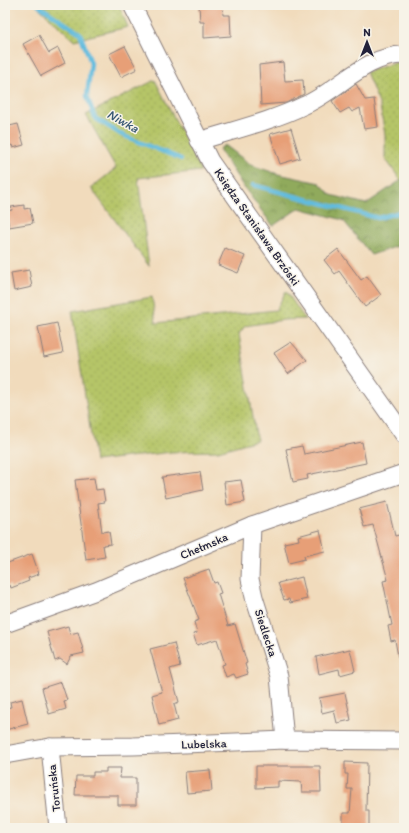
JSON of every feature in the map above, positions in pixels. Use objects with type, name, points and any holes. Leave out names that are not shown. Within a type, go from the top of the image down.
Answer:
[{"type":"street","name":"Księdza Stanisława Brzóski","points":[[132,5],[199,141],[228,189],[404,435]]},
{"type":"street","points":[[199,141],[291,112],[322,97],[367,65],[384,57],[404,55]]},
{"type":"street","name":"Chełmska","points":[[5,624],[96,591],[252,526],[404,473]]},
{"type":"street","name":"Siedlecka","points":[[252,526],[250,579],[254,597],[279,676],[285,740]]},
{"type":"street","name":"Lubelska","points":[[5,755],[50,747],[133,746],[285,740],[404,741]]},
{"type":"street","name":"Toruńska","points":[[50,747],[58,828]]},
{"type":"green space","points":[[36,5],[119,5],[128,27],[74,40]]},
{"type":"green space","points":[[404,60],[404,178],[401,181],[385,158],[385,135],[380,106],[366,72]]},
{"type":"green space","points":[[155,80],[201,171],[138,178],[149,266],[91,188],[116,168],[86,115]]},
{"type":"green space","points":[[225,145],[251,165],[278,174],[320,183],[331,195],[366,204],[404,178],[404,244],[371,255],[343,220],[299,208],[273,226],[243,186],[219,149]]},
{"type":"green space","points":[[286,291],[305,319],[283,320],[245,326],[239,334],[257,440],[218,451],[172,452],[95,461],[72,311],[152,297],[156,323],[276,310]]},
{"type":"building","points":[[199,5],[222,5],[223,15],[230,15],[231,36],[204,38],[204,22],[200,22]]},
{"type":"building","points":[[39,35],[49,53],[58,48],[65,63],[41,76],[23,44]]},
{"type":"building","points":[[125,46],[137,69],[121,77],[109,54]]},
{"type":"building","points":[[283,62],[285,81],[303,80],[304,94],[286,103],[261,105],[259,65]]},
{"type":"building","points":[[356,84],[365,100],[374,99],[378,127],[364,129],[360,108],[352,112],[349,108],[340,113],[332,101]]},
{"type":"building","points":[[18,124],[24,145],[13,148],[12,145],[5,148],[5,127]]},
{"type":"building","points":[[291,128],[300,158],[280,164],[270,134]]},
{"type":"building","points":[[24,205],[24,209],[30,208],[33,223],[9,227],[6,211],[12,210],[11,207]]},
{"type":"building","points":[[225,248],[245,256],[238,273],[218,265]]},
{"type":"building","points":[[338,249],[361,280],[367,276],[381,295],[365,307],[339,271],[335,274],[324,260]]},
{"type":"building","points":[[29,270],[32,287],[14,291],[11,273]]},
{"type":"building","points":[[57,323],[63,353],[44,357],[38,327]]},
{"type":"building","points":[[291,342],[307,360],[288,374],[274,353]]},
{"type":"building","points":[[362,442],[366,463],[307,475],[308,479],[293,482],[286,449],[302,446],[304,454]]},
{"type":"building","points":[[200,472],[203,490],[166,498],[162,477]]},
{"type":"building","points":[[94,478],[96,490],[103,489],[105,502],[98,503],[102,532],[109,531],[111,544],[103,545],[105,557],[86,560],[75,480]]},
{"type":"building","points":[[241,480],[245,502],[227,505],[224,482]]},
{"type":"building","points":[[387,502],[395,536],[399,535],[404,555],[404,656],[398,657],[395,640],[391,641],[388,626],[392,625],[383,581],[388,580],[373,525],[364,527],[359,509]]},
{"type":"building","points":[[320,530],[325,551],[304,556],[305,559],[289,563],[284,543],[299,540],[298,536]]},
{"type":"building","points":[[32,554],[39,574],[28,578],[29,581],[11,588],[10,585],[5,587],[5,564]]},
{"type":"building","points":[[209,569],[214,583],[217,582],[221,593],[218,594],[228,626],[235,624],[247,663],[245,664],[248,674],[236,678],[234,674],[226,677],[222,665],[225,664],[217,639],[197,645],[193,634],[197,633],[194,622],[199,620],[183,578]]},
{"type":"building","points":[[302,577],[307,599],[290,603],[289,599],[284,600],[278,583]]},
{"type":"building","points":[[68,626],[70,634],[78,632],[84,653],[71,656],[67,664],[60,659],[55,661],[47,632]]},
{"type":"building","points":[[174,643],[180,666],[170,669],[179,702],[174,704],[178,720],[159,725],[152,695],[162,692],[150,649]]},
{"type":"building","points":[[350,649],[355,671],[340,675],[339,669],[319,674],[316,657]]},
{"type":"building","points":[[61,682],[67,700],[64,701],[66,709],[49,714],[42,688]]},
{"type":"building","points":[[345,693],[351,720],[337,723],[334,710],[322,713],[319,698]]},
{"type":"building","points":[[22,699],[28,724],[5,730],[5,708],[11,707],[10,702]]},
{"type":"building","points":[[345,762],[367,763],[366,811],[369,811],[369,828],[343,828],[343,813],[350,813],[352,789],[347,789],[348,774],[345,774]]},
{"type":"building","points":[[256,766],[320,766],[321,792],[302,792],[301,782],[278,781],[278,787],[256,788]]},
{"type":"building","points":[[106,768],[121,768],[120,778],[136,778],[136,805],[118,805],[118,795],[75,795],[76,776],[93,776],[93,772],[106,772]]},
{"type":"building","points":[[210,770],[212,791],[187,793],[185,772]]},
{"type":"waterway","name":"Niwka","points":[[38,5],[80,33],[91,63],[87,96],[95,118],[122,135],[181,159]]},
{"type":"waterway","name":"Niwka","points":[[253,185],[378,218],[404,211]]}]
